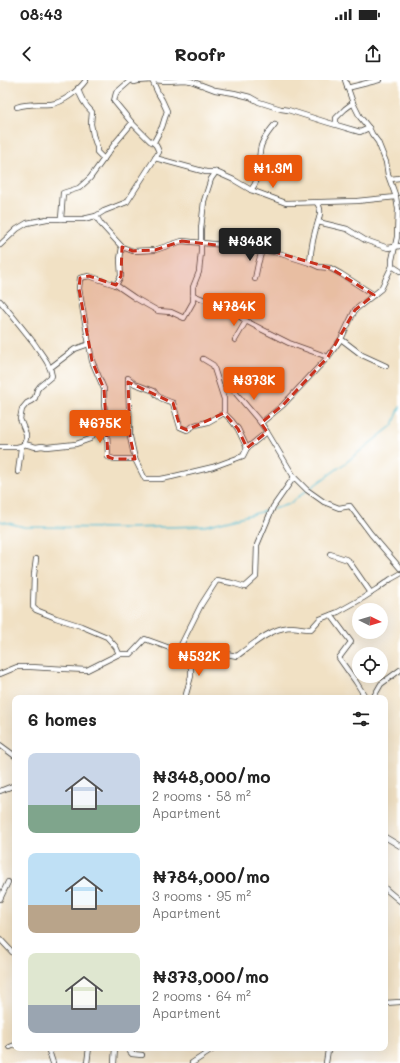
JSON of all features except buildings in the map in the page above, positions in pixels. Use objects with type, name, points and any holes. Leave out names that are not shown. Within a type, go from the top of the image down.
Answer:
[{"type":"street","points":[[17,107],[25,104],[51,104],[62,101],[86,80]]},
{"type":"street","points":[[0,245],[17,229],[27,223],[61,218],[83,219],[96,216],[104,211],[127,202],[159,152],[154,142],[132,123],[114,101],[116,93],[132,80],[134,82],[152,80],[191,81],[215,90],[242,95],[281,109],[360,132],[369,128]]},
{"type":"street","points":[[152,80],[167,111],[162,127],[154,142]]},
{"type":"street","points":[[261,423],[283,405],[328,357],[341,339],[355,310],[381,290],[392,266],[392,260],[397,246],[398,209],[386,162],[378,142],[360,117],[353,103],[345,80]]},
{"type":"street","points":[[347,88],[379,80]]},
{"type":"street","points":[[78,88],[79,96],[92,112],[91,124],[93,136],[97,147],[97,152],[104,160]]},
{"type":"street","points":[[336,124],[336,118],[353,103]]},
{"type":"street","points":[[61,218],[63,193],[79,188],[90,178],[132,123]]},
{"type":"street","points":[[251,190],[255,185],[259,171],[261,148],[268,132],[275,124]]},
{"type":"street","points":[[155,158],[206,172],[216,172],[251,190],[286,203],[357,201],[396,197]]},
{"type":"street","points":[[135,459],[114,459],[108,457],[104,390],[92,361],[79,289],[80,278],[89,276],[116,285],[158,311],[171,312],[184,318],[193,302],[193,287],[199,272],[204,201],[211,179],[216,172]]},
{"type":"street","points":[[390,179],[400,178]]},
{"type":"street","points":[[310,263],[310,249],[321,211],[317,203]]},
{"type":"street","points":[[96,216],[101,224],[122,247],[133,251],[155,250],[182,241],[275,252],[318,267],[330,268],[374,295]]},
{"type":"street","points":[[318,222],[347,229],[365,240],[388,248],[397,246]]},
{"type":"street","points":[[116,285],[121,276],[120,259],[122,247]]},
{"type":"street","points":[[255,278],[262,250]]},
{"type":"street","points":[[392,266],[400,270]]},
{"type":"street","points":[[193,295],[232,311],[262,330],[290,343],[328,357]]},
{"type":"street","points":[[0,301],[46,360],[52,376],[40,386],[37,390],[35,398],[27,403],[22,409],[20,422],[26,434],[26,439],[21,448],[18,472]]},
{"type":"street","points":[[235,340],[246,321]]},
{"type":"street","points":[[341,339],[362,354],[386,366]]},
{"type":"street","points":[[50,368],[75,349],[89,344]]},
{"type":"street","points":[[203,359],[213,365],[224,399],[224,413],[238,429],[248,448]]},
{"type":"street","points":[[224,413],[208,422],[195,425],[187,430],[180,427],[173,403],[157,396],[154,392],[135,384],[128,378],[130,437],[135,459],[145,479],[161,479],[213,467],[243,456],[248,448],[267,432]]},
{"type":"street","points":[[234,391],[261,423],[294,477],[308,491],[324,502],[339,508],[350,506],[371,534],[400,568]]},
{"type":"street","points":[[0,447],[17,447],[24,444],[36,447],[47,447],[76,444],[90,438],[95,432],[107,427]]},
{"type":"street","points":[[178,651],[201,605],[217,580],[232,582],[245,587],[256,577],[256,545],[272,510],[294,477]]},
{"type":"street","points":[[330,554],[348,560],[371,592]]},
{"type":"street","points":[[36,559],[33,607],[36,610],[56,618],[107,636],[120,654]]},
{"type":"street","points":[[0,675],[17,668],[30,667],[87,670],[120,654],[131,654],[145,639],[178,651],[210,651],[237,656],[276,630],[290,627],[312,629],[320,619],[331,615],[363,598],[400,574]]},
{"type":"street","points":[[331,615],[351,642],[339,658],[364,695]]},
{"type":"street","points":[[186,695],[191,676],[191,662],[196,651]]},
{"type":"street","points":[[375,695],[381,684],[400,670]]},
{"type":"street","points":[[0,745],[12,754]]},
{"type":"street","points":[[0,791],[12,786]]},
{"type":"street","points":[[388,839],[400,846]]},
{"type":"street","points":[[0,899],[8,882]]},
{"type":"street","points":[[388,891],[400,900]]},
{"type":"street","points":[[0,939],[12,952]]},
{"type":"street","points":[[388,1003],[400,1002]]},
{"type":"street","points":[[49,1051],[53,1063]]},
{"type":"street","points":[[87,1063],[89,1051]]},
{"type":"street","points":[[114,1063],[115,1051]]},
{"type":"street","points":[[130,1051],[132,1054],[142,1055]]},
{"type":"street","points":[[196,1062],[210,1051]]},
{"type":"street","points":[[326,1063],[329,1051]]},
{"type":"highlighted area","points":[[182,241],[275,252],[330,268],[374,295],[355,310],[328,357],[283,405],[261,423],[267,432],[247,448],[238,429],[224,413],[187,430],[180,427],[173,403],[128,382],[130,437],[135,459],[114,459],[108,457],[104,389],[92,361],[79,289],[80,278],[89,276],[116,285],[121,276],[122,247],[133,251],[155,250]]},
{"type":"waterway","points":[[309,489],[344,464],[393,425],[400,407]]},
{"type":"waterway","points":[[273,509],[289,504],[306,491]]},
{"type":"waterway","points":[[0,521],[24,527],[127,528],[205,526],[269,510]]}]
